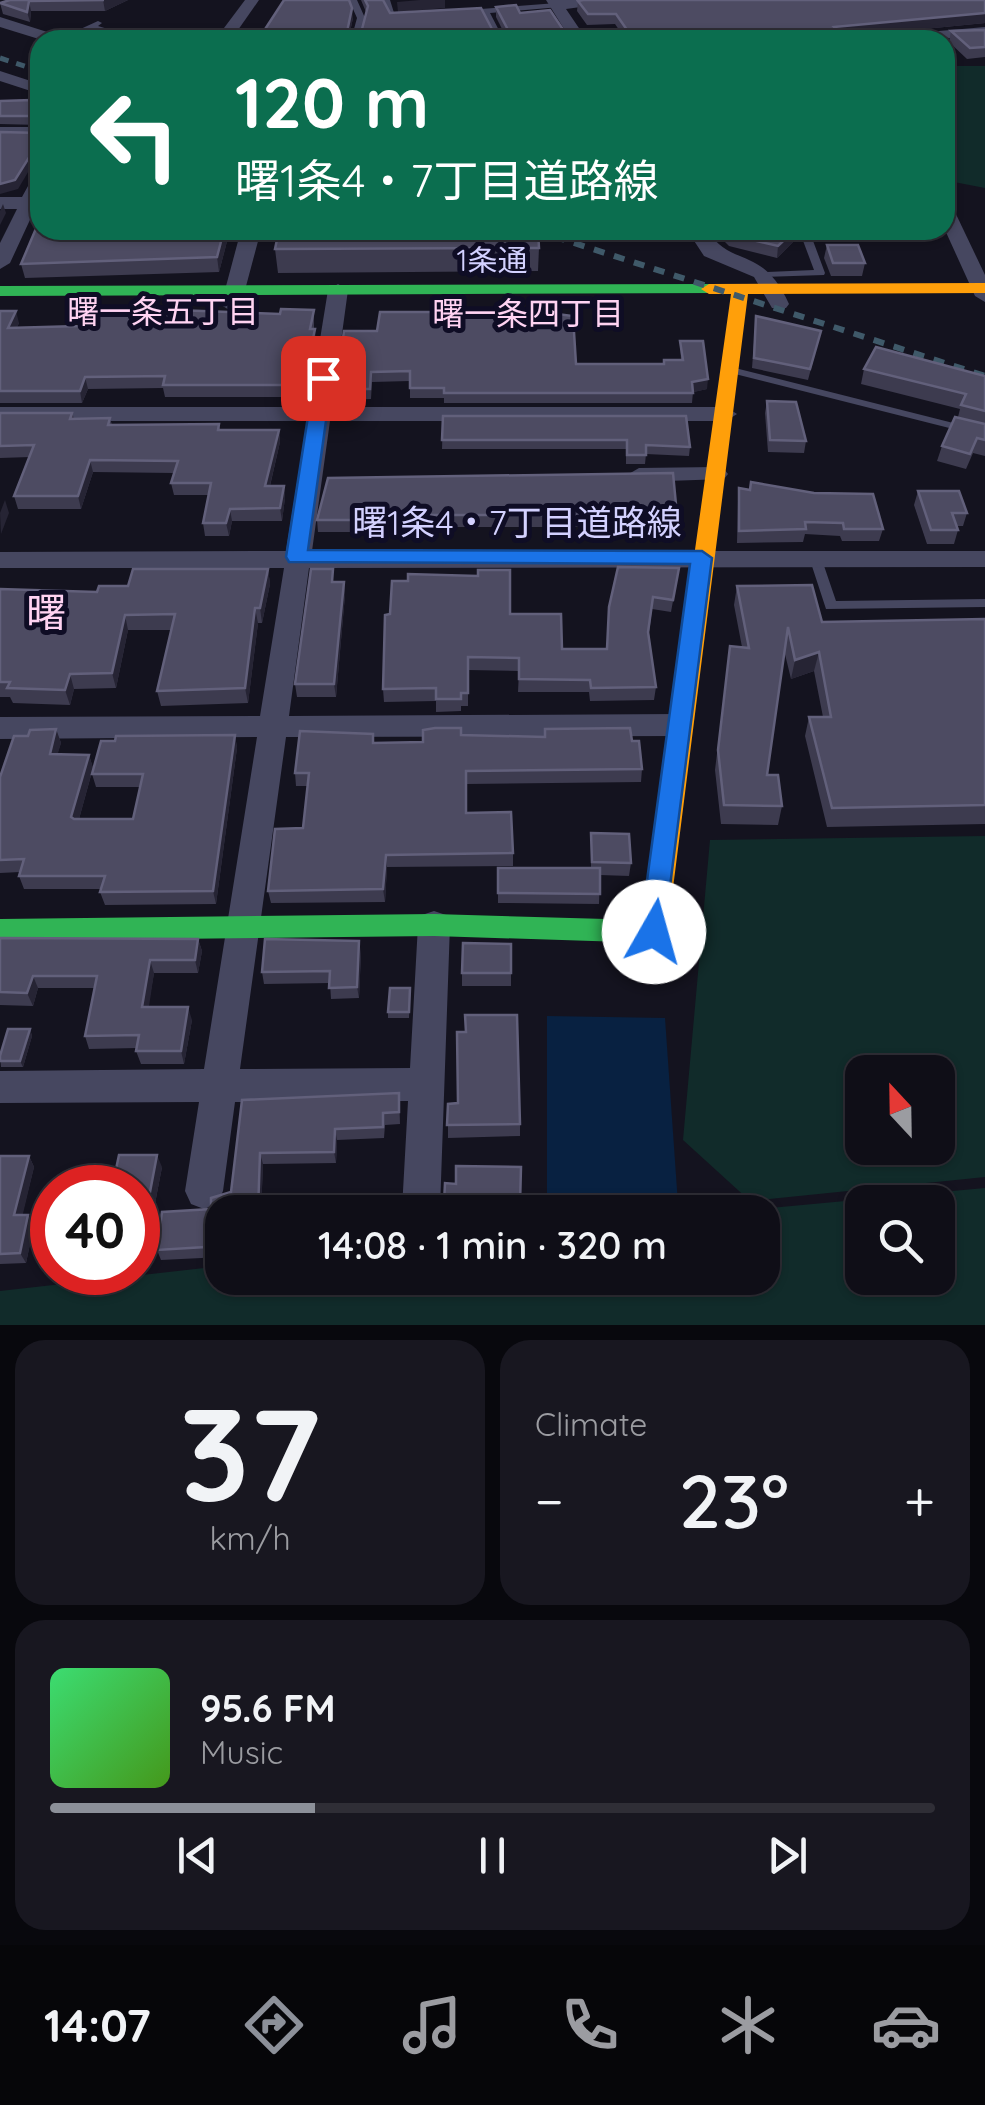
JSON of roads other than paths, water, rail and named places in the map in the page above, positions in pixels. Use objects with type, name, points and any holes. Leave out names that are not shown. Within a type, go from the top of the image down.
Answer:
[{"type":"street","points":[[230,30],[252,0]]},
{"type":"street","points":[[572,30],[555,3],[625,0]]},
{"type":"street","points":[[0,22],[31,30]]},
{"type":"street","points":[[955,35],[985,32]]},
{"type":"street","points":[[0,76],[30,86]]},
{"type":"street","points":[[0,132],[30,132]]},
{"type":"street","points":[[0,203],[30,203]]},
{"type":"street","points":[[0,263],[30,210]]},
{"type":"street","points":[[955,232],[984,294]]},
{"type":"street","points":[[233,298],[248,240]]},
{"type":"street","points":[[703,240],[711,252],[756,266],[773,289]]},
{"type":"street","name":"1条通","points":[[0,291],[233,298],[739,296],[773,289],[984,294]]},
{"type":"street","name":"曙1条4・7丁目道路線","points":[[0,560],[702,558],[726,414],[739,296]]},
{"type":"street","name":"1条通","points":[[0,306],[233,298]]},
{"type":"street","points":[[204,1190],[269,728],[297,557],[317,479],[316,414],[337,298]]},
{"type":"street","points":[[0,414],[726,414]]},
{"type":"street","points":[[618,476],[716,474]]},
{"type":"street","points":[[0,930],[434,926],[654,932],[702,558],[985,559]]},
{"type":"street","points":[[0,728],[678,726]]},
{"type":"street","points":[[422,1195],[434,926]]},
{"type":"street","points":[[0,1087],[428,1084]]},
{"type":"lane","points":[[353,0],[362,18],[358,30]]},
{"type":"lane","points":[[386,0],[392,18],[410,17]]},
{"type":"lane","points":[[448,14],[555,3]]},
{"type":"lane","points":[[484,11],[494,30]]},
{"type":"lane","points":[[81,30],[104,20]]},
{"type":"lane","points":[[91,26],[105,30]]},
{"type":"lane","points":[[773,289],[820,272],[808,240]]},
{"type":"lane","points":[[731,370],[985,434]]},
{"type":"lane","points":[[815,558],[831,606],[985,603]]},
{"type":"water","points":[[547,1016],[665,1018],[677,1195],[547,1195]]},
{"type":"railway","points":[[0,58],[30,68]]},
{"type":"railway","points":[[565,240],[985,376]]},
{"type":"district","name":"曙一条五丁目","points":[[163,311]]},
{"type":"district","name":"曙一条四丁目","points":[[528,313]]},
{"type":"district","name":"曙","points":[[46,612]]}]
